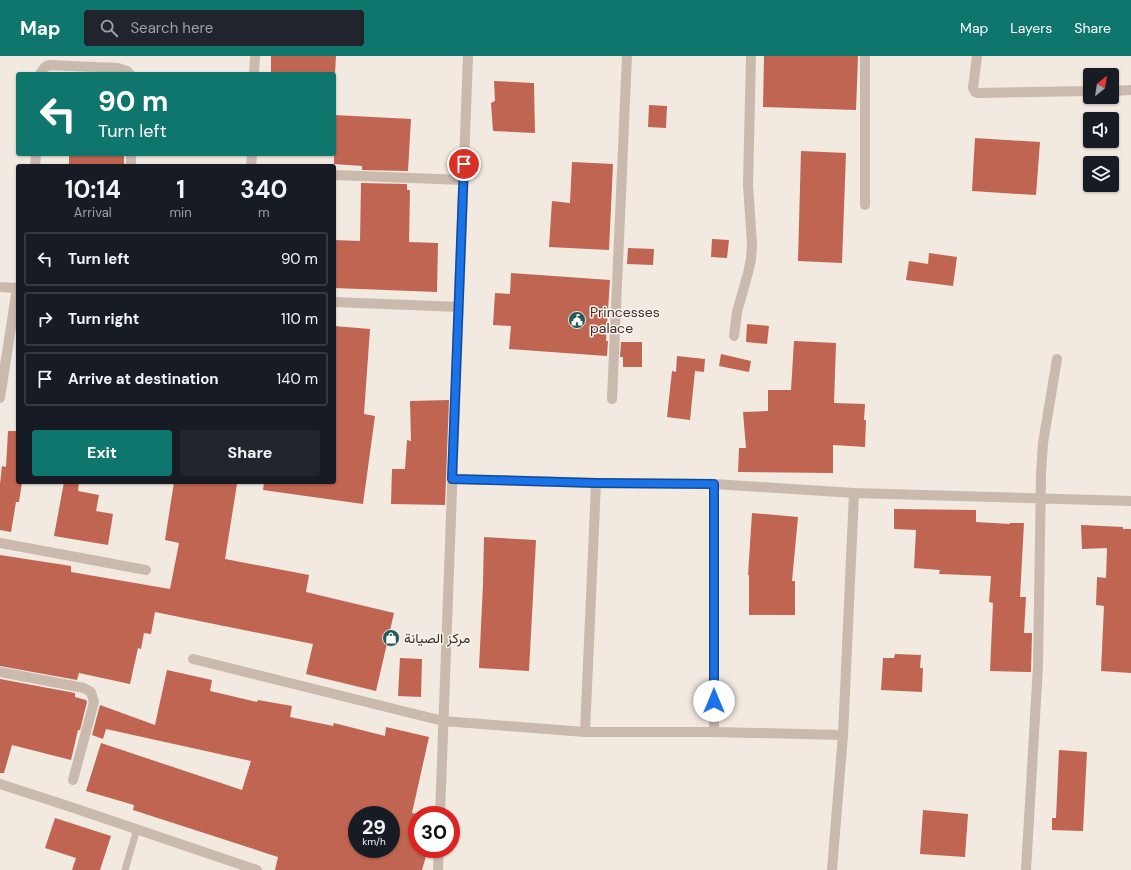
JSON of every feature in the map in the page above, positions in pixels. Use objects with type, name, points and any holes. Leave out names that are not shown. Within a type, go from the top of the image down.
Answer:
[{"type":"street","points":[[254,72],[255,56]]},
{"type":"street","points":[[440,806],[468,56]]},
{"type":"street","points":[[612,399],[627,56]]},
{"type":"street","points":[[734,336],[737,312],[749,266],[752,244],[748,185],[751,56]]},
{"type":"street","points":[[865,56],[866,205]]},
{"type":"street","points":[[977,56],[973,88],[975,92],[978,93],[1083,91]]},
{"type":"street","points":[[41,72],[45,67],[50,65],[118,68],[128,72]]},
{"type":"street","points":[[1119,91],[1131,90]]},
{"type":"street","points":[[336,174],[463,180]]},
{"type":"street","points":[[0,287],[16,288]]},
{"type":"street","points":[[0,398],[16,294]]},
{"type":"street","points":[[336,302],[459,307]]},
{"type":"street","points":[[1026,870],[1038,666],[1040,498],[1043,444],[1057,359]]},
{"type":"street","points":[[452,479],[596,483],[714,484],[854,493],[1131,501]]},
{"type":"street","points":[[585,732],[596,483]]},
{"type":"street","points":[[714,484],[714,732]]},
{"type":"street","points":[[832,870],[843,735],[854,493]]},
{"type":"street","points":[[0,543],[146,570]]},
{"type":"street","points":[[193,659],[443,721],[585,732],[714,732],[843,735]]},
{"type":"street","points":[[0,672],[84,688],[91,692],[94,702],[73,780]]},
{"type":"street","points":[[0,784],[257,870]]},
{"type":"street","points":[[438,870],[439,858]]},
{"type":"lane","points":[[126,870],[137,829]]},
{"type":"building","points":[[271,56],[336,56],[335,72],[271,72]]},
{"type":"building","points":[[764,56],[858,56],[856,110],[763,107]]},
{"type":"building","points":[[494,81],[534,83],[535,133],[493,131],[491,103],[495,101]]},
{"type":"building","points":[[649,105],[667,106],[666,128],[648,127]]},
{"type":"building","points":[[336,115],[411,119],[408,171],[362,170],[362,166],[334,164],[334,156],[336,156]]},
{"type":"building","points":[[975,138],[1040,142],[1036,195],[972,191]]},
{"type":"building","points":[[801,151],[846,153],[842,263],[798,261]]},
{"type":"building","points":[[69,156],[124,156],[124,164],[69,164]]},
{"type":"building","points":[[572,162],[613,164],[609,250],[549,247],[552,201],[570,203]]},
{"type":"building","points":[[361,183],[407,184],[407,190],[410,190],[409,242],[438,243],[437,292],[336,288],[336,240],[360,241]]},
{"type":"building","points":[[712,239],[729,240],[727,258],[711,257]]},
{"type":"building","points":[[628,248],[654,249],[653,265],[627,264]]},
{"type":"building","points":[[929,253],[957,257],[953,286],[906,280],[909,261],[928,264]]},
{"type":"building","points":[[511,273],[610,280],[606,341],[608,341],[607,356],[509,349],[511,326],[493,325],[495,293],[510,294]]},
{"type":"building","points":[[747,324],[769,326],[767,344],[746,342]]},
{"type":"building","points":[[336,326],[370,329],[364,414],[375,416],[363,504],[263,490],[264,484],[336,484]]},
{"type":"building","points":[[794,341],[836,343],[834,403],[865,404],[865,447],[833,445],[833,473],[738,472],[739,448],[746,448],[743,412],[768,411],[768,390],[791,390]]},
{"type":"building","points":[[621,342],[642,342],[642,367],[623,367],[623,357],[620,357]]},
{"type":"building","points":[[721,354],[751,361],[749,372],[719,366]]},
{"type":"building","points":[[677,356],[705,359],[704,372],[695,371],[690,420],[667,417],[672,371],[676,372]]},
{"type":"building","points":[[449,400],[445,505],[391,504],[392,469],[405,469],[407,440],[411,441],[410,401]]},
{"type":"building","points":[[8,431],[16,431],[16,484],[22,484],[19,502],[16,502],[11,532],[0,530],[0,484],[2,466],[6,467]]},
{"type":"building","points":[[64,484],[79,484],[78,491],[99,495],[96,511],[113,514],[108,545],[54,536]]},
{"type":"building","points":[[174,484],[237,484],[225,559],[309,575],[306,592],[394,613],[376,691],[306,674],[313,644],[155,612],[151,634],[144,633],[141,649],[138,648],[130,684],[79,673],[77,680],[0,666],[0,555],[71,566],[71,572],[170,589],[179,543],[165,540]]},
{"type":"building","points":[[894,509],[976,510],[976,522],[1010,524],[1024,523],[1020,597],[1026,597],[1024,633],[1032,633],[1031,672],[990,671],[993,603],[989,602],[991,576],[939,574],[940,570],[914,568],[916,530],[894,529]]},
{"type":"building","points":[[752,513],[798,517],[792,581],[795,581],[795,615],[749,615],[748,575]]},
{"type":"building","points":[[1081,525],[1123,527],[1123,529],[1131,529],[1131,673],[1101,671],[1104,606],[1096,605],[1097,577],[1106,578],[1107,548],[1082,549]]},
{"type":"building","points":[[484,537],[536,540],[529,671],[479,668]]},
{"type":"building","points":[[895,654],[921,655],[920,668],[923,668],[922,692],[881,690],[883,658],[894,658]]},
{"type":"building","points":[[400,658],[422,659],[421,697],[398,696]]},
{"type":"building","points":[[167,670],[212,680],[210,691],[257,702],[258,700],[292,706],[290,717],[333,726],[334,723],[385,736],[386,727],[429,737],[414,806],[408,806],[408,858],[425,858],[422,870],[275,870],[278,857],[133,810],[134,805],[86,791],[101,743],[242,790],[251,761],[106,729],[103,739],[92,735],[100,705],[155,725]]},
{"type":"building","points":[[0,679],[75,693],[75,697],[86,700],[87,702],[80,730],[78,730],[71,760],[12,745],[4,773],[0,773]]},
{"type":"building","points":[[1059,750],[1087,752],[1083,831],[1052,830],[1052,818],[1056,818]]},
{"type":"building","points":[[923,810],[968,814],[965,857],[920,854]]},
{"type":"building","points":[[55,818],[111,836],[100,870],[72,870],[76,858],[45,848]]},
{"type":"place","name":"Princesses palace","points":[[577,320]]},
{"type":"place","name":"مركز الصيانة","points":[[391,638]]},
{"type":"route","points":[[464,164],[452,479],[596,483],[714,484],[714,701]]}]
